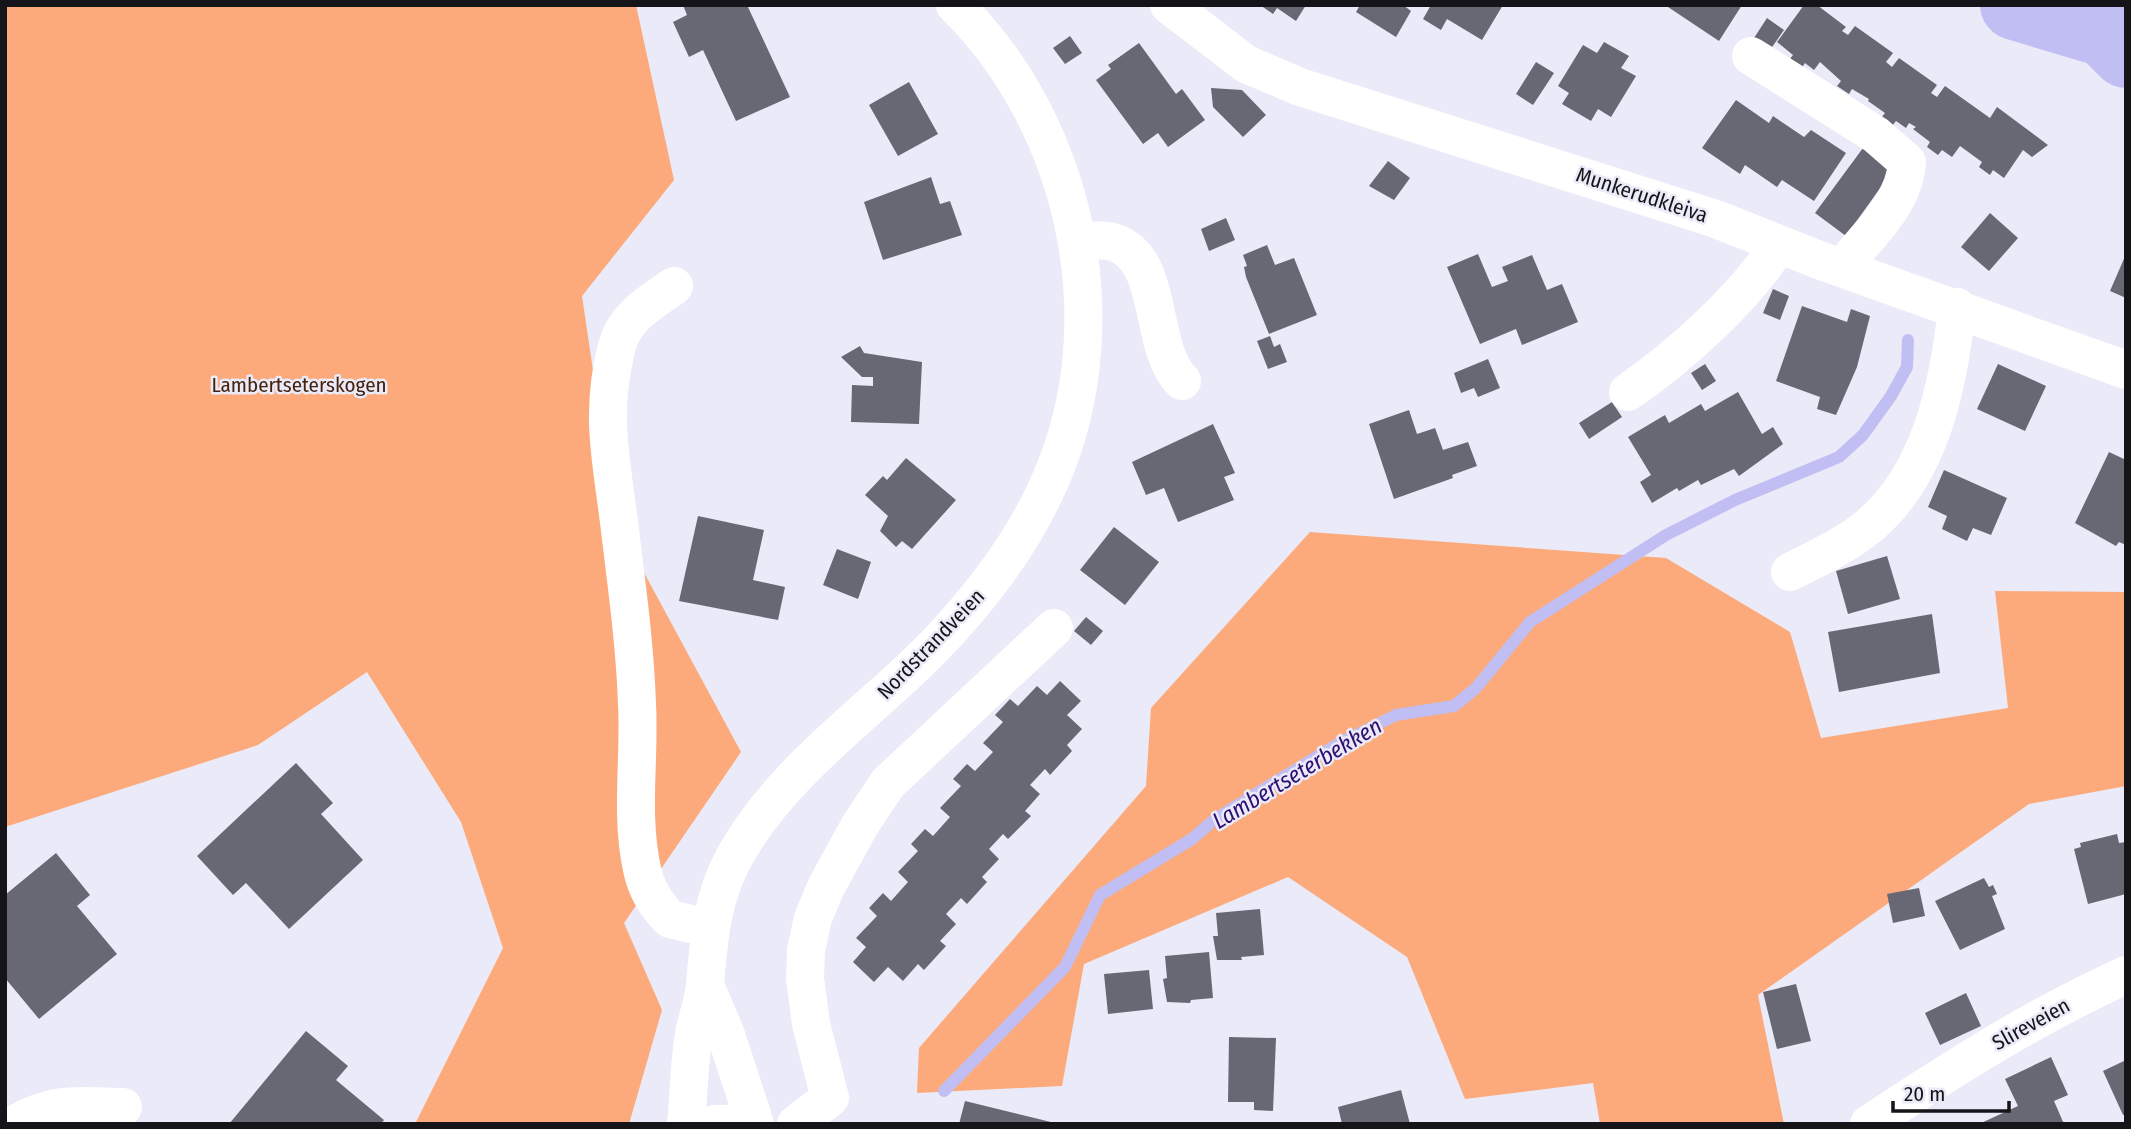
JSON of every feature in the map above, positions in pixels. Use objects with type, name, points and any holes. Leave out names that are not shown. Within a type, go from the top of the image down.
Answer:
[{"type":"main road","name":"Nordstrandveien","points":[[686,1124],[694,1037],[705,985],[708,928],[729,867],[761,816],[788,785],[952,628],[996,575],[1045,493],[1071,418],[1081,364],[1083,285],[1078,241],[1056,163],[1038,120],[1017,81],[990,44],[955,5]]},
{"type":"main road","name":"Munkerudkleiva","points":[[1169,5],[1246,64],[1300,86],[1694,212],[2126,370]]},
{"type":"main road","points":[[1751,56],[1876,135],[1908,162],[1906,180],[1896,202],[1843,267]]},
{"type":"main road","points":[[1078,241],[1113,242],[1129,249],[1136,258],[1155,306],[1166,357],[1172,371],[1182,381]]},
{"type":"main road","points":[[1628,392],[1671,362],[1764,268],[1779,244]]},
{"type":"main road","points":[[674,286],[631,317],[619,341],[608,397],[606,436],[631,618],[638,707],[636,816],[641,868],[647,888],[670,919],[708,928]]},
{"type":"main road","points":[[1790,572],[1833,551],[1869,526],[1908,480],[1941,403],[1956,307]]},
{"type":"main road","points":[[796,1124],[830,1098],[811,1024],[805,978],[806,950],[813,918],[846,847],[888,782],[1054,628]]},
{"type":"main road","name":"Slireveien","points":[[1869,1124],[1980,1052],[2046,1014],[2126,975]]},
{"type":"main road","name":"Nordstrandveien","points":[[705,985],[725,1032],[755,1124]]},
{"type":"main road","points":[[15,1124],[39,1110],[61,1106],[122,1107]]},
{"type":"main road","points":[[715,1124],[747,1124]]},
{"type":"green space","name":"Lambertseterskogen","points":[[5,5],[636,5],[674,180],[582,296],[615,519],[741,752],[624,923],[662,1010],[629,1124],[415,1124],[503,948],[461,822],[367,672],[258,745],[5,827]]},
{"type":"green space","points":[[1310,532],[1666,558],[1790,632],[1821,738],[2008,708],[1995,591],[2126,592],[2126,786],[2029,804],[1758,995],[1784,1124],[1600,1124],[1593,1083],[1465,1099],[1407,957],[1288,877],[1084,964],[1062,1086],[917,1093],[919,1048],[1146,786],[1151,708]]},
{"type":"building","points":[[683,5],[747,5],[790,97],[736,121],[703,50],[689,57],[673,22],[687,15]]},
{"type":"building","points":[[1260,5],[1306,5],[1296,21],[1277,8],[1273,14]]},
{"type":"building","points":[[1360,5],[1403,5],[1411,11],[1396,37],[1356,12]]},
{"type":"building","points":[[1431,5],[1503,5],[1482,40],[1447,19],[1441,30],[1423,19]]},
{"type":"building","points":[[1665,5],[1742,5],[1719,41]]},
{"type":"building","points":[[1804,5],[1817,5],[1846,27],[1842,31],[1848,35],[1855,26],[1893,53],[1886,62],[1892,67],[1899,58],[1937,85],[1931,93],[1937,97],[1945,86],[1990,118],[1997,107],[2048,145],[2032,157],[2023,150],[2004,178],[1993,170],[1990,175],[1979,167],[1982,162],[1960,146],[1952,157],[1942,150],[1938,155],[1927,147],[1930,142],[1913,129],[1916,127],[1909,123],[1906,128],[1896,121],[1892,126],[1881,118],[1885,113],[1868,101],[1869,99],[1852,89],[1849,94],[1837,86],[1841,81],[1820,62],[1814,70],[1805,63],[1801,69],[1789,60],[1793,55],[1777,42]]},
{"type":"building","points":[[1767,18],[1784,30],[1770,50],[1754,38]]},
{"type":"building","points":[[1070,36],[1082,53],[1065,64],[1053,48]]},
{"type":"building","points":[[1604,42],[1629,56],[1621,68],[1636,76],[1611,117],[1598,109],[1591,121],[1562,104],[1569,93],[1558,86],[1583,45],[1597,53]]},
{"type":"building","points":[[1139,43],[1176,94],[1182,89],[1205,120],[1168,147],[1158,133],[1143,144],[1096,80],[1111,69],[1108,65]]},
{"type":"building","points":[[1536,62],[1554,73],[1533,105],[1516,94]]},
{"type":"building","points":[[909,82],[938,134],[898,156],[869,105]]},
{"type":"building","points":[[1211,88],[1242,90],[1266,115],[1243,137],[1213,107]]},
{"type":"building","points":[[1736,100],[1769,123],[1773,116],[1804,137],[1811,130],[1846,153],[1814,201],[1782,180],[1777,187],[1745,165],[1740,174],[1702,148]]},
{"type":"building","points":[[1863,148],[1893,170],[1846,236],[1815,213]]},
{"type":"building","points":[[1388,161],[1410,178],[1394,200],[1369,186]]},
{"type":"building","points":[[931,177],[940,204],[950,201],[962,235],[883,260],[864,202]]},
{"type":"building","points":[[1990,213],[2018,238],[1989,271],[1961,247]]},
{"type":"building","points":[[1226,218],[1235,240],[1209,251],[1201,229]]},
{"type":"building","points":[[1267,245],[1275,265],[1294,258],[1317,315],[1269,334],[1246,277],[1244,267],[1247,266],[1243,255]]},
{"type":"building","points":[[1478,254],[1492,287],[1508,281],[1502,267],[1532,255],[1547,290],[1562,284],[1578,322],[1522,345],[1516,329],[1480,344],[1447,267]]},
{"type":"building","points":[[2126,254],[2126,298],[2110,291]]},
{"type":"building","points":[[1773,289],[1789,296],[1780,320],[1763,313]]},
{"type":"building","points":[[1802,306],[1847,322],[1851,309],[1870,316],[1857,367],[1836,415],[1817,409],[1820,397],[1776,381]]},
{"type":"building","points":[[1270,336],[1274,347],[1280,344],[1287,362],[1268,369],[1257,341]]},
{"type":"building","points":[[860,346],[864,353],[922,362],[919,424],[851,422],[852,385],[873,386],[873,377],[862,377],[841,357]]},
{"type":"building","points":[[1488,359],[1500,388],[1478,397],[1474,388],[1461,393],[1454,373]]},
{"type":"building","points":[[1705,364],[1716,381],[1702,390],[1691,373]]},
{"type":"building","points":[[1998,364],[2046,386],[2025,431],[1977,409]]},
{"type":"building","points":[[1738,392],[1762,434],[1773,427],[1783,444],[1739,476],[1734,469],[1701,485],[1698,480],[1679,491],[1677,488],[1652,503],[1640,482],[1651,475],[1628,437],[1665,415],[1669,423],[1701,404],[1705,411]]},
{"type":"building","points":[[1612,402],[1622,417],[1589,439],[1579,423]]},
{"type":"building","points":[[1409,410],[1417,434],[1435,428],[1443,450],[1468,442],[1477,466],[1452,475],[1453,478],[1394,499],[1369,424]]},
{"type":"building","points":[[1213,424],[1235,473],[1224,477],[1234,500],[1178,522],[1164,488],[1146,495],[1132,462]]},
{"type":"building","points":[[2109,452],[2126,460],[2126,545],[2119,542],[2116,546],[2075,523]]},
{"type":"building","points":[[906,458],[956,500],[912,549],[902,541],[896,547],[880,531],[888,516],[865,495],[883,476],[887,480]]},
{"type":"building","points":[[1944,470],[2007,498],[1991,535],[1973,528],[1967,541],[1942,529],[1947,516],[1928,507]]},
{"type":"building","points":[[698,516],[764,530],[753,580],[785,587],[778,620],[679,601]]},
{"type":"building","points":[[1114,527],[1159,562],[1125,605],[1080,570]]},
{"type":"building","points":[[837,549],[871,562],[858,599],[823,585]]},
{"type":"building","points":[[1887,556],[1900,599],[1848,614],[1836,571]]},
{"type":"building","points":[[1932,614],[1940,673],[1839,692],[1828,632]]},
{"type":"building","points":[[1086,617],[1103,631],[1091,645],[1074,631]]},
{"type":"building","points":[[1060,681],[1081,701],[1067,715],[1082,729],[1067,745],[1072,751],[1050,775],[1045,769],[1030,785],[1040,794],[1025,811],[1031,816],[1008,839],[1003,834],[989,849],[999,859],[982,877],[987,882],[967,904],[961,898],[946,914],[956,924],[940,941],[946,946],[924,970],[918,964],[903,981],[888,967],[874,982],[853,962],[866,947],[856,938],[877,916],[869,908],[883,893],[891,901],[908,882],[898,872],[918,851],[911,844],[925,829],[933,836],[950,817],[940,808],[961,786],[953,779],[967,764],[975,771],[993,752],[983,743],[1003,722],[995,715],[1010,699],[1018,706],[1037,686],[1047,695]]},
{"type":"building","points":[[296,763],[333,803],[321,814],[363,860],[289,929],[246,883],[233,895],[197,856]]},
{"type":"building","points":[[2117,834],[2119,843],[2126,842],[2126,894],[2088,904],[2074,849],[2081,847],[2080,843]]},
{"type":"building","points":[[56,853],[90,895],[77,906],[117,954],[39,1019],[5,978],[5,895]]},
{"type":"building","points":[[1984,878],[1989,887],[1993,885],[1997,894],[1992,896],[2005,929],[1960,950],[1935,901]]},
{"type":"building","points":[[1919,888],[1925,916],[1893,923],[1887,894]]},
{"type":"building","points":[[1260,909],[1264,955],[1241,957],[1242,960],[1217,960],[1213,936],[1218,936],[1216,913]]},
{"type":"building","points":[[1209,952],[1213,998],[1191,1000],[1190,1003],[1167,1002],[1163,979],[1167,978],[1165,956]]},
{"type":"building","points":[[1149,970],[1153,1009],[1108,1014],[1104,974]]},
{"type":"building","points":[[1796,984],[1811,1041],[1777,1049],[1763,992]]},
{"type":"building","points":[[1966,993],[1981,1026],[1940,1045],[1925,1013]]},
{"type":"building","points":[[306,1031],[348,1066],[336,1080],[384,1120],[381,1124],[229,1124]]},
{"type":"building","points":[[1229,1037],[1276,1038],[1273,1111],[1254,1110],[1254,1102],[1228,1102]]},
{"type":"building","points":[[2051,1057],[2068,1095],[2054,1101],[2064,1124],[1979,1124],[2018,1106],[2005,1079]]},
{"type":"building","points":[[2126,1060],[2126,1114],[2123,1115],[2103,1071]]},
{"type":"building","points":[[1401,1090],[1410,1124],[1342,1124],[1338,1107]]},
{"type":"building","points":[[965,1101],[1055,1123],[1055,1124],[959,1124]]},
{"type":"waterway","points":[[2015,5],[2105,32],[2126,53]]},
{"type":"waterway","name":"Lambertseterbekken","points":[[944,1091],[1065,967],[1100,895],[1192,839],[1215,819],[1336,745],[1396,715],[1454,706],[1476,688],[1530,622],[1666,535],[1735,500],[1839,457],[1863,435],[1891,396],[1907,367],[1908,340]]}]
